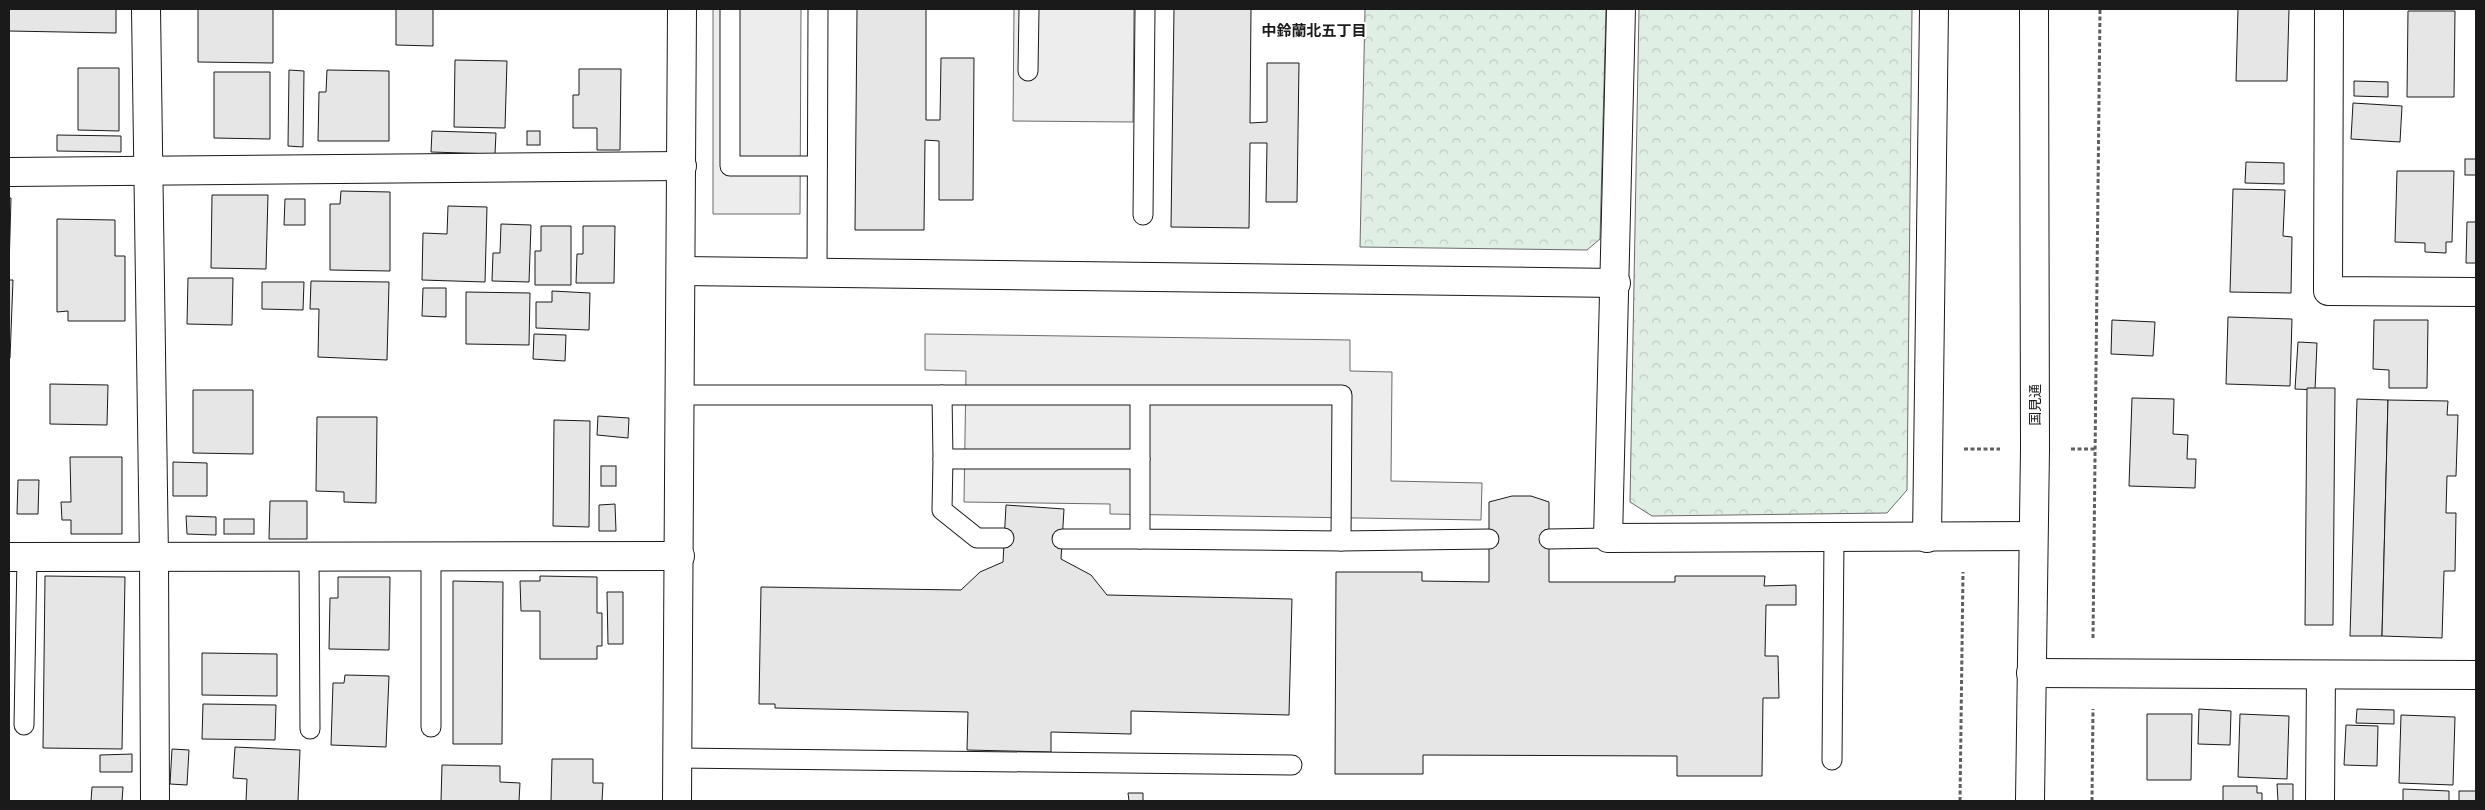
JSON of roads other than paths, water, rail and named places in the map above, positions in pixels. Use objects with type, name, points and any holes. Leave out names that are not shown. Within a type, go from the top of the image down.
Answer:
[{"type":"street","points":[[146,9],[154,558],[155,801]]},
{"type":"street","points":[[677,801],[682,9]]},
{"type":"street","points":[[1621,9],[1616,283],[1608,538],[1834,539],[2033,536]]},
{"type":"street","points":[[1927,538],[1934,9]]},
{"type":"street","name":"国見通","points":[[2030,801],[2035,449],[2034,9]]},
{"type":"street","points":[[2329,9],[2328,291],[2476,292]]},
{"type":"street","points":[[9,172],[682,166]]},
{"type":"street","points":[[681,271],[1616,283]]},
{"type":"street","points":[[18,557],[680,556]]},
{"type":"street","points":[[2031,673],[2476,675]]},
{"type":"street","points":[[2320,801],[2321,674]]},
{"type":"lane","points":[[730,9],[730,166],[817,166]]},
{"type":"lane","points":[[817,272],[818,9]]},
{"type":"lane","points":[[1028,9],[1028,71]]},
{"type":"lane","points":[[1143,215],[1145,9]]},
{"type":"lane","points":[[681,395],[1342,395],[1342,541]]},
{"type":"lane","points":[[942,395],[942,510],[977,538],[1004,538]]},
{"type":"lane","points":[[1140,395],[1140,539]]},
{"type":"lane","points":[[943,459],[1140,459]]},
{"type":"lane","points":[[1549,539],[1608,538]]},
{"type":"lane","points":[[1062,539],[1490,540]]},
{"type":"lane","points":[[1832,760],[1834,539]]},
{"type":"lane","points":[[18,557],[24,725]]},
{"type":"lane","points":[[308,557],[310,729]]},
{"type":"lane","points":[[431,557],[431,727]]},
{"type":"lane","points":[[678,758],[1292,765]]},
{"type":"district","name":"中鈴蘭北五丁目","points":[[1314,31]]}]
